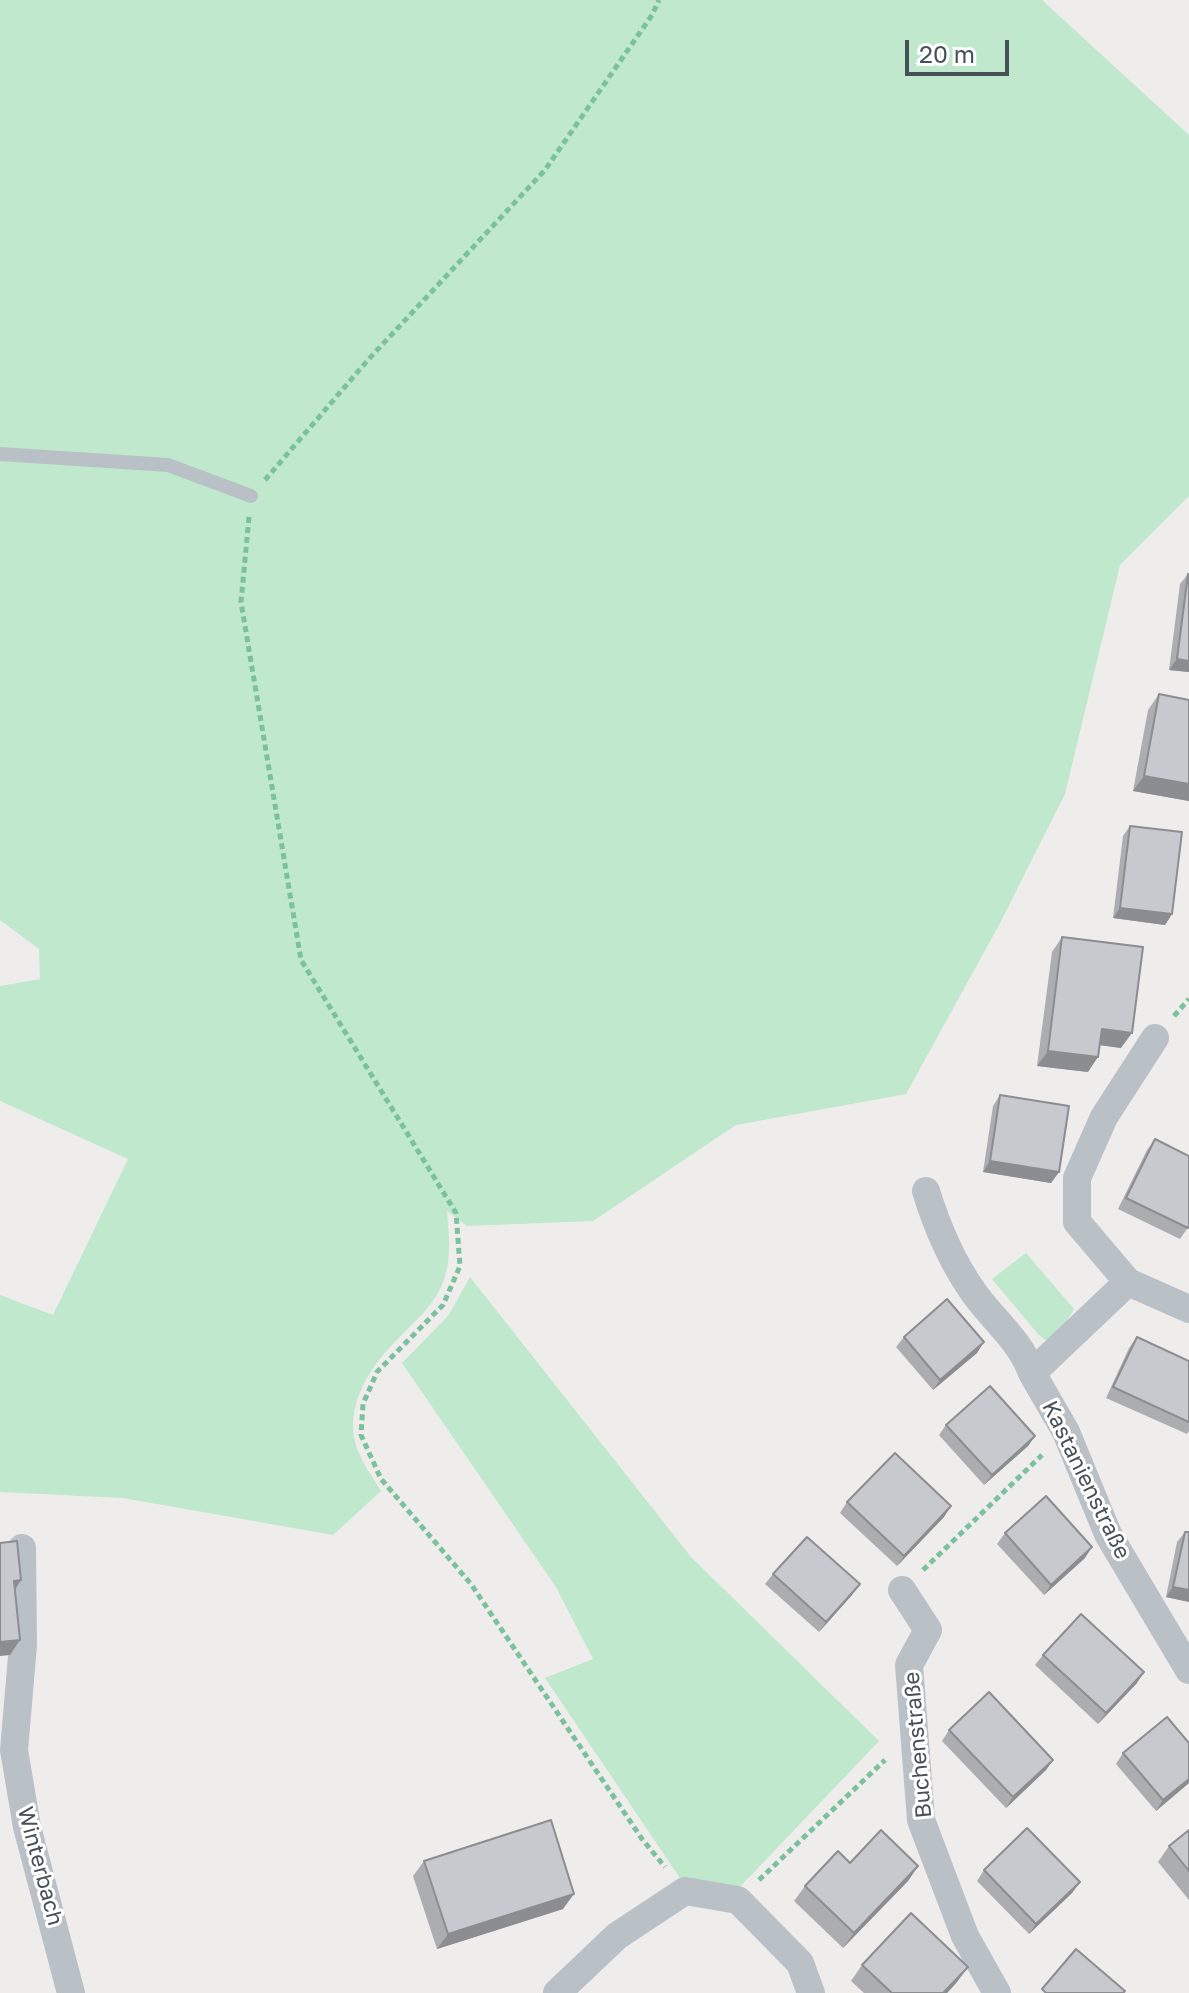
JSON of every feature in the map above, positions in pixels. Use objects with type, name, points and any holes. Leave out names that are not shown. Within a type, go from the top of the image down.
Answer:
[{"type":"street","points":[[1155,1038],[1104,1117],[1077,1178],[1077,1222],[1128,1282],[1189,1309]]},
{"type":"street","name":"Kastanienstraße","points":[[926,1191],[938,1230],[974,1292],[1024,1351],[1032,1373],[1066,1432],[1108,1534],[1189,1670]]},
{"type":"street","points":[[1032,1373],[1128,1282]]},
{"type":"street","name":"Winterbach","points":[[22,1548],[23,1645],[14,1750],[27,1827],[71,1993]]},
{"type":"street","name":"Buchenstraße","points":[[902,1590],[928,1630],[909,1665],[921,1820],[965,1936],[997,1993]]},
{"type":"street","points":[[557,1993],[617,1936],[685,1891],[738,1900],[800,1963],[811,1993]]},
{"type":"lane","points":[[0,454],[168,465],[251,496]]},
{"type":"path","points":[[659,0],[652,15],[545,170],[367,361],[251,496],[241,602],[301,960],[456,1213],[460,1266],[443,1305],[377,1372],[363,1404],[361,1435],[381,1479],[471,1584],[642,1839],[685,1891]]},
{"type":"path","points":[[902,1590],[1066,1432]]},
{"type":"path","points":[[738,1900],[914,1732]]},
{"type":"green space","points":[[0,0],[1042,0],[1189,135],[1189,496],[1120,565],[1065,794],[999,925],[906,1094],[736,1125],[593,1221],[467,1226],[447,1211],[449,1258],[442,1285],[427,1308],[375,1365],[355,1408],[354,1438],[361,1458],[381,1491],[333,1535],[123,1498],[0,1492],[0,1295],[53,1315],[128,1159],[0,1101],[0,986],[40,979],[39,949],[0,920]]},
{"type":"green space","points":[[1026,1253],[1074,1309],[1051,1345],[992,1279]]},
{"type":"green space","points":[[470,1277],[691,1557],[879,1741],[737,1890],[680,1878],[545,1678],[593,1659],[556,1587],[402,1363],[448,1316]]},
{"type":"building","points":[[1189,574],[1189,661],[1177,659]]},
{"type":"building","points":[[1159,694],[1189,700],[1189,784],[1144,776]]},
{"type":"building","points":[[1130,826],[1182,832],[1172,914],[1120,908]]},
{"type":"building","points":[[1062,937],[1143,947],[1132,1033],[1102,1029],[1098,1057],[1048,1051]]},
{"type":"building","points":[[1000,1095],[1069,1106],[1059,1172],[990,1161]]},
{"type":"building","points":[[1155,1139],[1189,1156],[1188,1228],[1126,1198]]},
{"type":"building","points":[[947,1299],[984,1342],[940,1380],[904,1337]]},
{"type":"building","points":[[1137,1337],[1189,1361],[1189,1422],[1113,1387]]},
{"type":"building","points":[[990,1386],[1035,1436],[992,1475],[946,1425]]},
{"type":"building","points":[[895,1453],[951,1506],[904,1556],[847,1502]]},
{"type":"building","points":[[1046,1496],[1092,1547],[1051,1585],[1005,1533]]},
{"type":"building","points":[[1185,1532],[1189,1532],[1189,1590],[1173,1587]]},
{"type":"building","points":[[807,1537],[860,1584],[826,1622],[773,1574]]},
{"type":"building","points":[[17,1541],[21,1580],[14,1581],[20,1640],[0,1642],[0,1543]]},
{"type":"building","points":[[1081,1614],[1144,1672],[1106,1713],[1043,1655]]},
{"type":"building","points":[[989,1692],[1053,1760],[1013,1797],[949,1730]]},
{"type":"building","points":[[1167,1717],[1189,1743],[1189,1779],[1163,1800],[1123,1753]]},
{"type":"building","points":[[551,1820],[574,1894],[448,1934],[424,1861]]},
{"type":"building","points":[[1027,1828],[1080,1882],[1036,1924],[984,1870]]},
{"type":"building","points":[[881,1830],[918,1866],[854,1933],[805,1886],[838,1851],[850,1863]]},
{"type":"building","points":[[1189,1830],[1189,1871],[1169,1846]]},
{"type":"building","points":[[911,1913],[968,1967],[943,1993],[892,1993],[862,1965]]},
{"type":"building","points":[[1076,1949],[1125,1991],[1046,1993],[1042,1989]]}]
